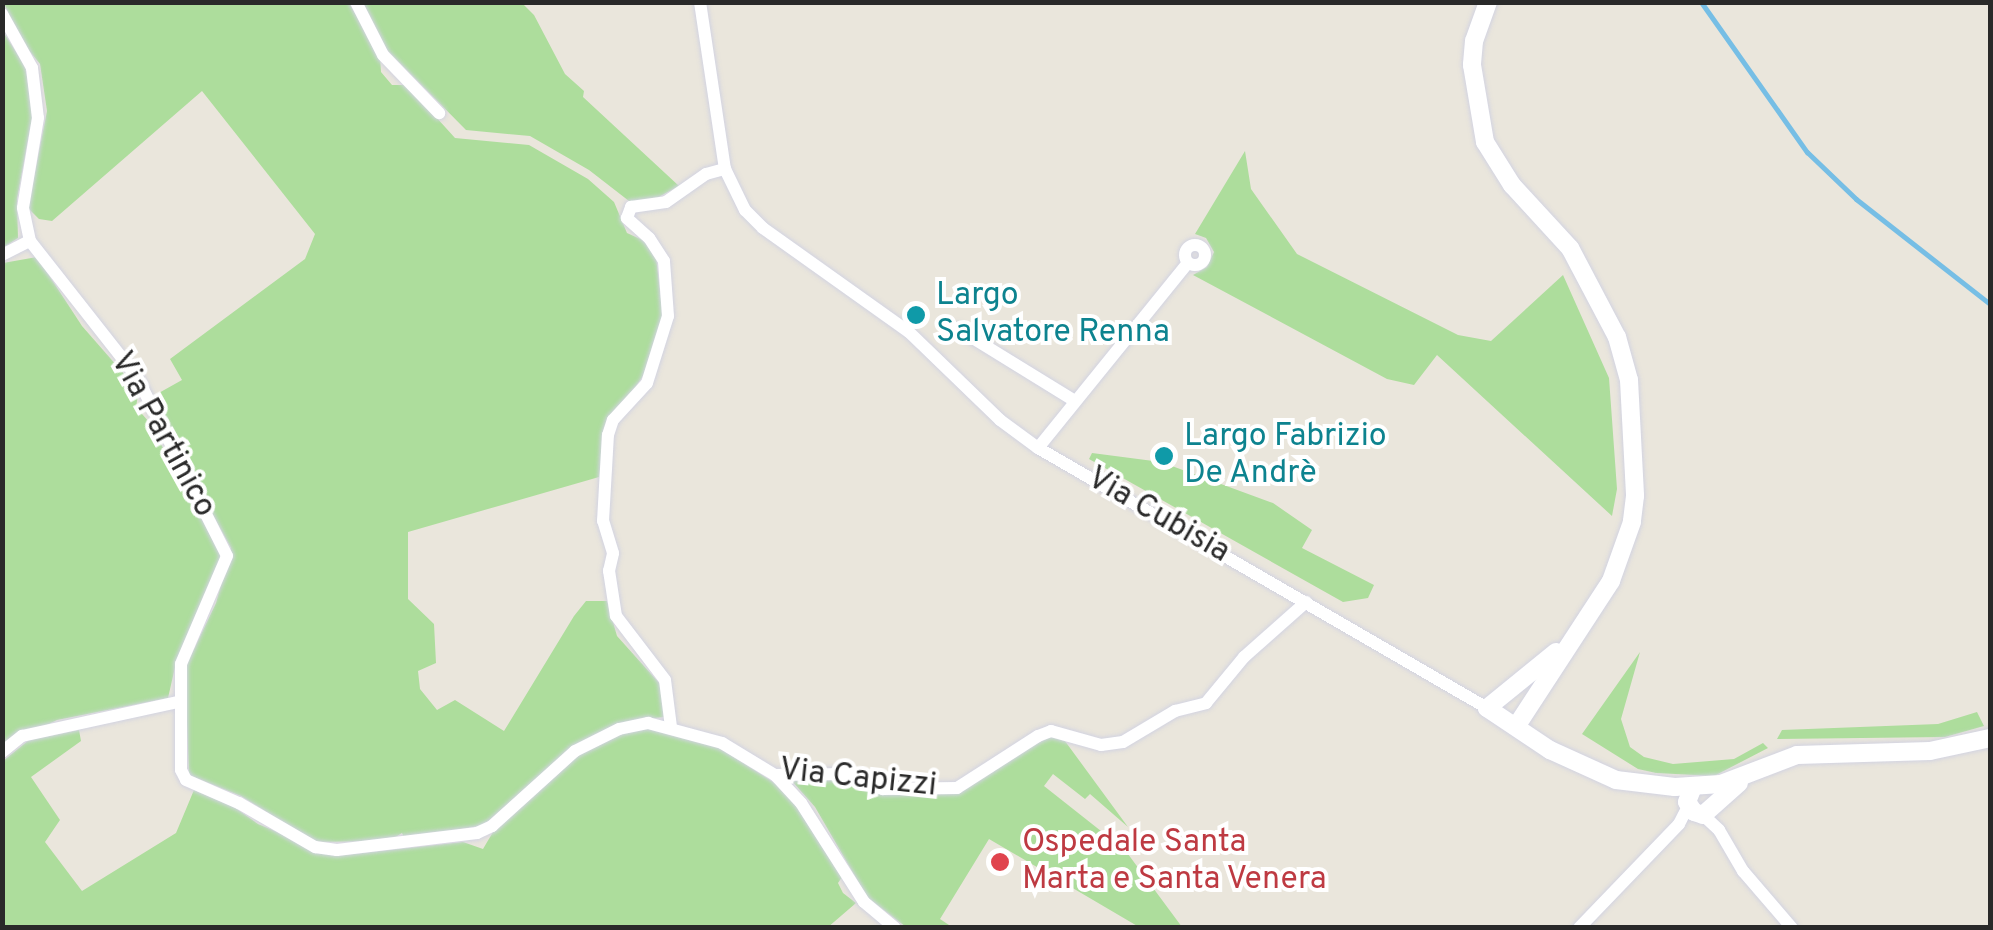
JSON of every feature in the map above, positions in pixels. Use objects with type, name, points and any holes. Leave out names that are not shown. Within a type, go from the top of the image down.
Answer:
[{"type":"street","points":[[356,2],[384,54],[439,113]]},
{"type":"street","name":"Via Cubisia","points":[[700,2],[726,169],[739,201],[763,228],[909,332],[1000,420],[1038,448],[1487,708],[1550,750],[1601,774],[1701,802]]},
{"type":"street","points":[[1488,2],[1474,41],[1472,66],[1485,142],[1512,186],[1570,248],[1618,337],[1629,380],[1635,496],[1632,522],[1612,580],[1516,727]]},
{"type":"street","points":[[2,14],[32,68],[38,118],[23,208],[30,240],[2,255]]},
{"type":"street","points":[[671,727],[665,680],[616,616],[609,570],[613,554],[603,521],[608,435],[613,420],[647,382],[668,316],[664,260],[649,238],[627,218],[631,206],[666,202],[706,174],[726,169]]},
{"type":"street","name":"Via Partinico","points":[[30,240],[138,377],[227,556],[181,664],[178,702]]},
{"type":"street","points":[[1038,448],[1188,263]]},
{"type":"street","points":[[958,329],[1075,401]]},
{"type":"street","name":"Via Capizzi","points":[[178,702],[181,770],[186,780],[239,803],[314,847],[337,850],[477,833],[492,826],[575,751],[619,729],[648,723],[722,743],[775,774],[847,774],[882,788],[932,792],[957,788],[994,761],[1051,732],[1100,745],[1123,742],[1175,711],[1216,697],[1244,657],[1306,602]]},
{"type":"street","points":[[1487,708],[1574,635]]},
{"type":"street","points":[[2,752],[22,736],[178,702]]},
{"type":"street","points":[[1579,928],[1701,802],[1752,774],[1797,755],[1930,751],[1990,738]]},
{"type":"street","points":[[775,774],[802,803],[864,902],[896,928]]},
{"type":"street","points":[[1701,802],[1743,871],[1792,928]]},
{"type":"green space","points":[[4,3],[349,3],[380,56],[381,72],[392,85],[407,85],[455,138],[529,145],[588,179],[614,202],[627,233],[647,242],[656,257],[663,316],[645,373],[623,405],[607,418],[599,477],[408,532],[408,599],[434,624],[436,663],[418,671],[420,689],[437,710],[455,700],[504,731],[574,616],[586,601],[607,601],[617,636],[661,685],[664,717],[637,720],[572,747],[484,825],[405,839],[402,833],[389,841],[315,842],[241,796],[189,775],[185,668],[216,603],[231,548],[162,421],[165,412],[157,394],[182,380],[170,359],[305,259],[315,234],[202,91],[52,221],[39,219],[28,208],[47,111],[40,64],[19,38]]},
{"type":"green space","points":[[360,3],[522,3],[534,15],[565,74],[584,91],[583,97],[679,186],[651,201],[629,201],[589,170],[530,136],[466,130],[385,48]]},
{"type":"green space","points":[[2,30],[25,66],[33,113],[17,199],[18,238],[2,248]]},
{"type":"green space","points":[[1245,151],[1251,189],[1297,254],[1458,335],[1491,341],[1563,275],[1609,378],[1617,489],[1612,516],[1437,355],[1414,385],[1387,379],[1193,275],[1207,267],[1214,252],[1206,238],[1195,234]]},
{"type":"green space","points":[[37,257],[82,326],[132,383],[138,395],[136,407],[149,422],[222,557],[176,663],[168,698],[57,720],[3,746],[3,263]]},
{"type":"green space","points":[[1092,453],[1161,462],[1273,503],[1312,530],[1302,548],[1374,585],[1368,598],[1343,602],[1089,459]]},
{"type":"green space","points":[[1640,652],[1621,719],[1630,747],[1644,757],[1673,764],[1734,759],[1763,743],[1768,748],[1714,776],[1656,773],[1638,769],[1582,734]]},
{"type":"green space","points":[[1977,712],[1984,726],[1945,737],[1777,739],[1782,730],[1938,724]]},
{"type":"green space","points":[[648,728],[715,745],[776,784],[797,806],[842,877],[838,883],[843,893],[856,903],[827,928],[3,928],[3,761],[29,740],[79,730],[81,741],[31,777],[60,820],[45,842],[82,891],[176,833],[194,790],[234,807],[258,824],[335,856],[463,842],[483,849],[493,832],[579,754],[619,733]]},
{"type":"green space","name":"Ospedale Santa Marta e Santa Venera","points":[[1051,737],[1062,737],[1128,827],[1090,794],[1085,799],[1053,774],[1044,786],[1125,850],[1182,927],[1139,927],[989,839],[940,919],[952,927],[906,927],[867,897],[815,807],[791,780],[846,779],[882,793],[956,793],[1016,753]]},
{"type":"waterway","points":[[1701,2],[1807,152],[1856,199],[1990,304]]},
{"type":"place","name":"Largo Salvatore Renna","points":[[916,315]]},
{"type":"place","name":"Largo Fabrizio De Andrè","points":[[1164,456]]},
{"type":"place","name":"Ospedale Santa Marta e Santa Venera","points":[[1000,862]]}]
